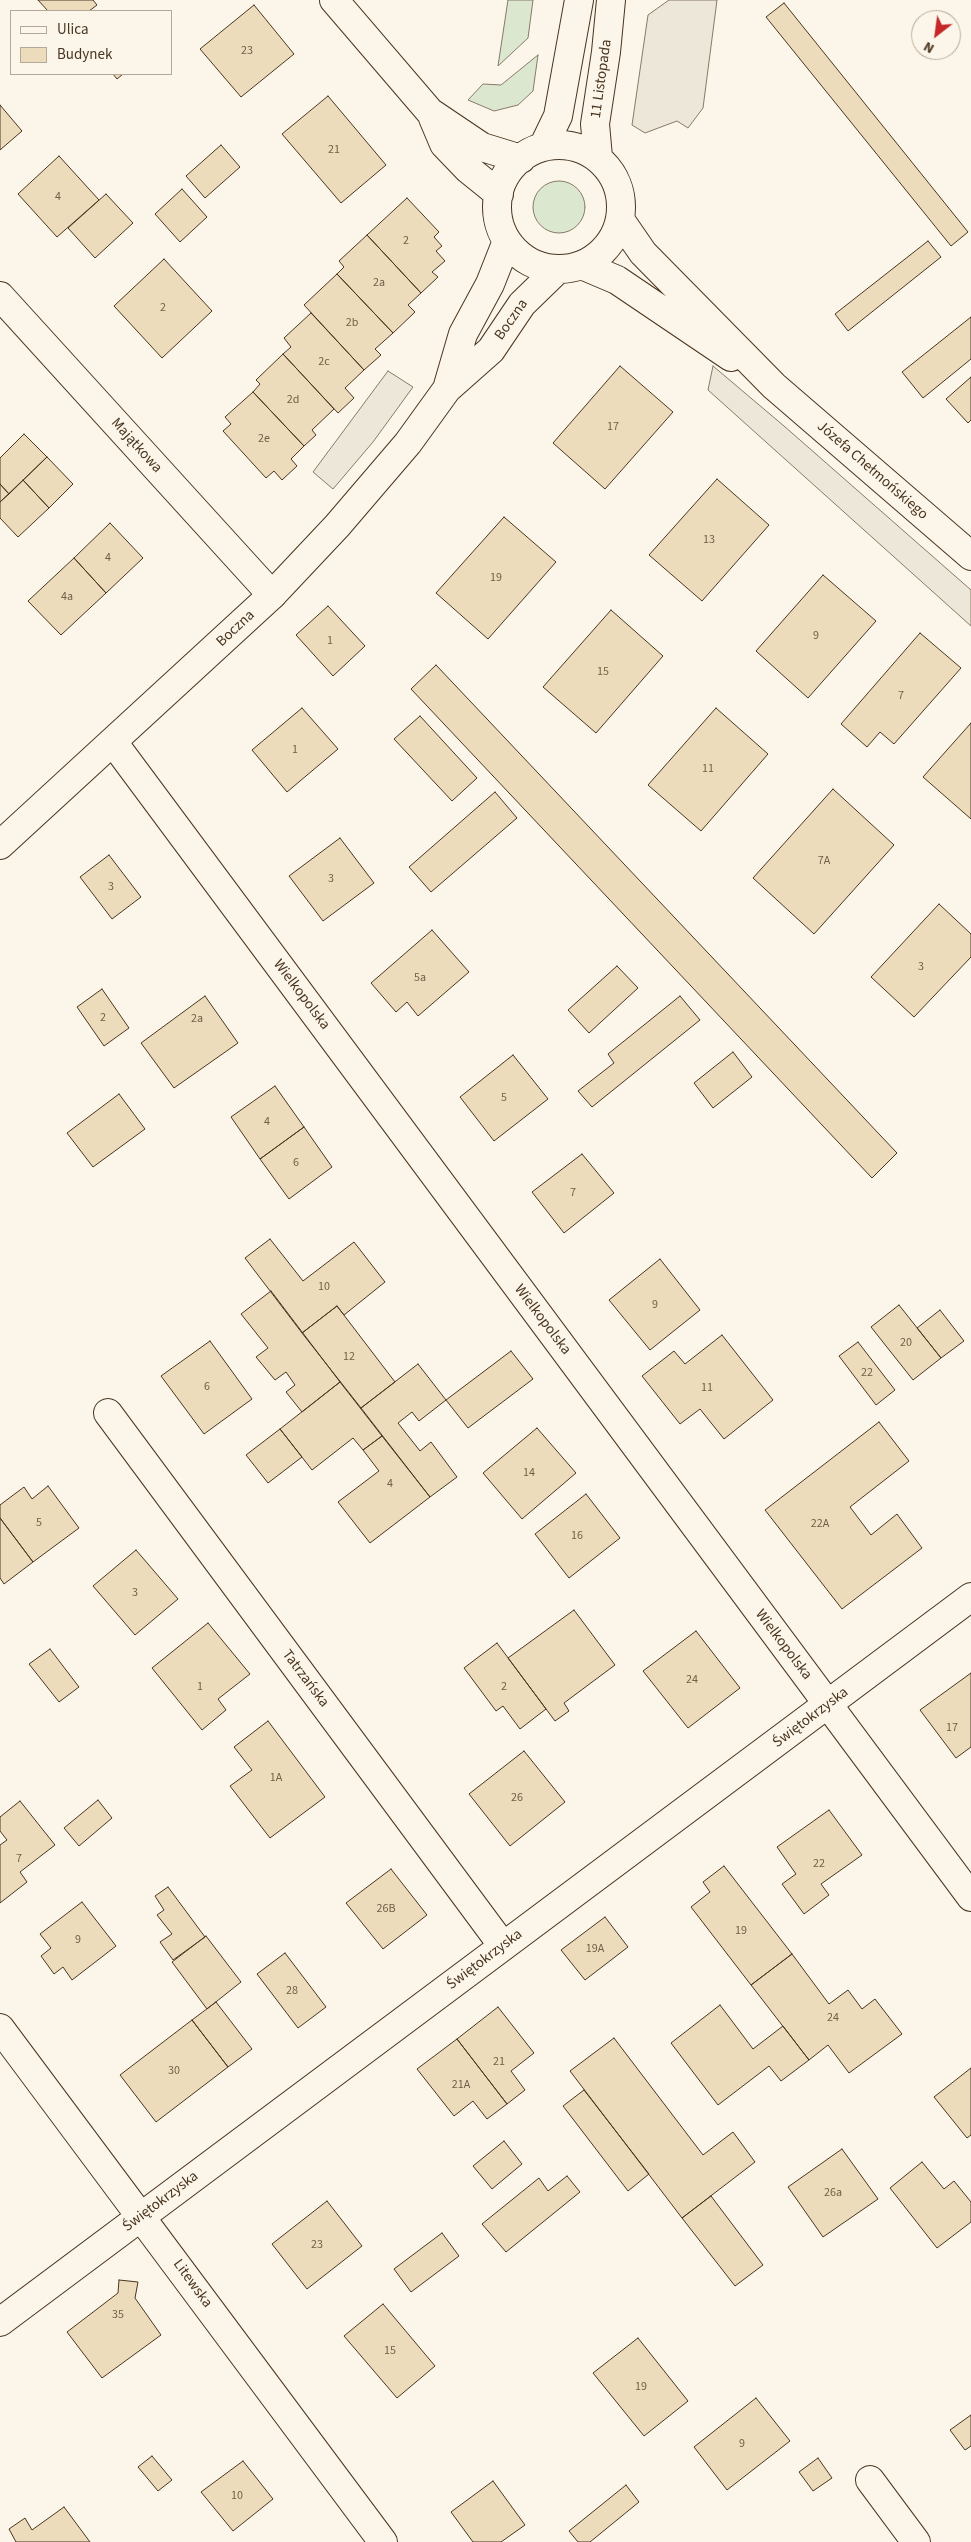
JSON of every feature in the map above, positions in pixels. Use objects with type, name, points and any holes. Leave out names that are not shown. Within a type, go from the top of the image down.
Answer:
[{"type":"street","points":[[334,0],[430,112],[482,148],[521,158]]},
{"type":"street","points":[[544,145],[558,116],[579,0]]},
{"type":"street","name":"11 Listopada","points":[[598,158],[595,124],[606,52],[611,0]]},
{"type":"street","points":[[430,112],[444,144],[468,169],[499,194]]},
{"type":"street","points":[[565,143],[582,147],[598,158],[615,182],[621,201],[621,221],[614,240],[601,256],[584,266],[556,270],[536,266],[518,254],[506,241],[498,212],[499,194],[506,176],[521,158],[544,145],[565,143]]},
{"type":"street","name":"Józefa Chełmońskiego","points":[[621,221],[644,253],[774,386],[971,556]]},
{"type":"street","name":"Boczna","points":[[447,389],[463,334],[490,284],[506,241]]},
{"type":"street","name":"Józefa Chełmońskiego","points":[[584,266],[618,280],[774,386]]},
{"type":"street","name":"Boczna","points":[[0,845],[272,595],[337,526],[408,443],[447,389],[491,350],[522,304],[537,286],[556,270]]},
{"type":"street","name":"Majątkowa","points":[[0,296],[272,595]]},
{"type":"street","name":"Wielkopolska","points":[[113,742],[971,1897]]},
{"type":"street","name":"Tatrzańska","points":[[108,1413],[503,1946]]},
{"type":"street","name":"Świętokrzyska","points":[[0,2322],[828,1706],[971,1597]]},
{"type":"street","name":"Litewska","points":[[0,2028],[142,2216],[383,2542]]},
{"type":"street","points":[[870,2480],[916,2542]]},
{"type":"green space","points":[[508,0],[533,0],[528,38],[498,66]]},
{"type":"green space","points":[[538,55],[533,91],[518,105],[494,111],[468,100],[483,84],[501,85]]},
{"type":"green space","points":[[554,181],[564,181],[578,188],[585,202],[585,212],[578,226],[564,233],[554,233],[544,229],[537,222],[533,212],[533,202],[537,192],[544,185]]},
{"type":"shaded area","points":[[669,0],[717,0],[703,108],[688,128],[677,121],[645,133],[632,125],[648,15]]},
{"type":"shaded area","points":[[713,366],[971,590],[971,626],[708,390]]},
{"type":"shaded area","points":[[388,371],[413,387],[373,442],[333,489],[313,472]]},
{"type":"building","points":[[38,0],[93,0],[97,5],[90,10],[47,10]]},
{"type":"building","points":[[784,3],[968,232],[951,246],[766,17]]},
{"type":"building","points":[[254,5],[294,54],[241,97],[200,49]]},
{"type":"building","points":[[114,75],[122,75],[117,79]]},
{"type":"building","points":[[328,96],[386,165],[341,203],[282,134]]},
{"type":"building","points":[[0,105],[22,131],[0,150]]},
{"type":"building","points":[[221,145],[240,167],[205,198],[186,176]]},
{"type":"building","points":[[59,156],[99,200],[57,237],[18,194]]},
{"type":"building","points":[[182,189],[207,217],[180,242],[155,214]]},
{"type":"building","points":[[106,194],[133,223],[95,258],[68,228]]},
{"type":"building","points":[[407,198],[439,232],[434,237],[442,246],[436,251],[445,261],[432,272],[438,277],[421,293],[367,235]]},
{"type":"building","points":[[367,235],[421,293],[408,305],[415,312],[393,333],[337,274],[344,267],[339,261]]},
{"type":"building","points":[[928,241],[941,257],[848,331],[835,314]]},
{"type":"building","points":[[164,259],[212,311],[162,358],[114,306]]},
{"type":"building","points":[[337,274],[393,333],[375,349],[381,355],[364,370],[304,305]]},
{"type":"building","points":[[311,313],[364,370],[345,388],[354,398],[338,413],[283,354],[291,347],[284,338]]},
{"type":"building","points":[[971,317],[971,359],[923,398],[902,372]]},
{"type":"building","points":[[283,354],[334,409],[312,430],[316,435],[304,446],[253,392],[260,384],[256,380]]},
{"type":"building","points":[[620,366],[673,412],[605,489],[553,443]]},
{"type":"building","points":[[971,377],[971,420],[968,423],[946,399]]},
{"type":"building","points":[[253,392],[304,446],[291,459],[297,466],[282,480],[274,471],[266,478],[223,431],[231,424],[225,417]]},
{"type":"building","points":[[24,434],[47,457],[9,494],[0,484],[0,458]]},
{"type":"building","points":[[47,457],[73,484],[49,508],[23,480]]},
{"type":"building","points":[[717,479],[769,525],[702,601],[649,555]]},
{"type":"building","points":[[23,480],[49,508],[18,537],[0,518],[0,502]]},
{"type":"building","points":[[0,484],[9,494],[0,502]]},
{"type":"building","points":[[504,517],[556,562],[488,639],[436,593]]},
{"type":"building","points":[[110,523],[143,558],[106,593],[74,558]]},
{"type":"building","points":[[74,558],[106,593],[61,635],[28,601]]},
{"type":"building","points":[[823,575],[876,621],[808,698],[756,651]]},
{"type":"building","points":[[328,606],[365,646],[333,676],[296,635]]},
{"type":"building","points":[[611,610],[663,656],[596,733],[543,687]]},
{"type":"building","points":[[920,633],[961,668],[894,744],[880,732],[867,747],[841,724]]},
{"type":"building","points":[[436,665],[897,1153],[872,1178],[411,689]]},
{"type":"building","points":[[302,708],[338,749],[287,792],[252,750]]},
{"type":"building","points":[[716,708],[768,754],[701,831],[648,785]]},
{"type":"building","points":[[420,716],[477,778],[452,801],[394,739]]},
{"type":"building","points":[[971,723],[971,819],[923,777]]},
{"type":"building","points":[[833,789],[894,845],[814,934],[753,878]]},
{"type":"building","points":[[495,792],[517,818],[431,892],[409,867]]},
{"type":"building","points":[[340,838],[374,883],[323,921],[289,876]]},
{"type":"building","points":[[109,855],[141,897],[112,919],[80,877]]},
{"type":"building","points":[[939,904],[971,934],[971,957],[914,1017],[871,977]]},
{"type":"building","points":[[432,930],[469,972],[418,1016],[407,1002],[396,1012],[371,983]]},
{"type":"building","points":[[617,966],[638,988],[589,1033],[568,1010]]},
{"type":"building","points":[[102,989],[129,1028],[104,1046],[77,1007]]},
{"type":"building","points":[[205,996],[238,1043],[174,1088],[141,1043]]},
{"type":"building","points":[[680,996],[700,1020],[592,1107],[578,1091],[614,1063],[608,1054]]},
{"type":"building","points":[[733,1052],[752,1077],[713,1108],[694,1083]]},
{"type":"building","points":[[513,1055],[548,1099],[494,1141],[460,1097]]},
{"type":"building","points":[[275,1086],[304,1127],[260,1159],[231,1117]]},
{"type":"building","points":[[119,1094],[145,1129],[93,1167],[67,1133]]},
{"type":"building","points":[[304,1127],[332,1167],[289,1199],[260,1159]]},
{"type":"building","points":[[582,1154],[614,1193],[564,1233],[532,1192]]},
{"type":"building","points":[[270,1239],[303,1281],[354,1242],[385,1282],[344,1315],[337,1306],[302,1333],[245,1258]]},
{"type":"building","points":[[660,1259],[700,1310],[650,1350],[609,1300]]},
{"type":"building","points":[[271,1291],[340,1382],[302,1412],[286,1392],[295,1385],[286,1372],[275,1380],[256,1357],[268,1348],[241,1314]]},
{"type":"building","points":[[899,1305],[941,1358],[913,1380],[871,1327]]},
{"type":"building","points":[[337,1306],[395,1382],[361,1408],[302,1333]]},
{"type":"building","points":[[940,1310],[964,1341],[941,1358],[917,1328]]},
{"type":"building","points":[[722,1335],[773,1400],[724,1439],[700,1409],[680,1424],[642,1376],[674,1351],[685,1364]]},
{"type":"building","points":[[210,1341],[252,1399],[204,1434],[161,1376]]},
{"type":"building","points":[[858,1342],[895,1390],[876,1405],[839,1356]]},
{"type":"building","points":[[511,1351],[533,1379],[468,1428],[446,1400]]},
{"type":"building","points":[[418,1364],[446,1400],[419,1421],[412,1412],[398,1423],[420,1451],[431,1442],[457,1477],[430,1497],[361,1408]]},
{"type":"building","points":[[340,1382],[382,1436],[363,1450],[353,1438],[312,1470],[280,1429]]},
{"type":"building","points":[[879,1422],[909,1461],[850,1507],[871,1535],[897,1514],[922,1548],[842,1609],[765,1510]]},
{"type":"building","points":[[537,1428],[576,1473],[522,1519],[483,1473]]},
{"type":"building","points":[[280,1429],[302,1457],[268,1483],[246,1455]]},
{"type":"building","points":[[382,1436],[430,1497],[370,1543],[338,1502],[379,1471],[363,1450]]},
{"type":"building","points":[[48,1486],[79,1528],[33,1562],[0,1518],[0,1505],[24,1487],[32,1499]]},
{"type":"building","points":[[586,1494],[620,1538],[569,1578],[535,1534]]},
{"type":"building","points":[[0,1518],[33,1562],[4,1584],[0,1578]]},
{"type":"building","points":[[136,1550],[178,1599],[135,1635],[93,1586]]},
{"type":"building","points":[[574,1610],[615,1665],[564,1703],[569,1711],[555,1721],[508,1658]]},
{"type":"building","points":[[208,1623],[250,1674],[218,1699],[226,1710],[202,1730],[152,1668]]},
{"type":"building","points":[[696,1631],[740,1688],[688,1728],[643,1671]]},
{"type":"building","points":[[497,1643],[546,1709],[520,1729],[503,1706],[496,1711],[464,1668]]},
{"type":"building","points":[[50,1649],[79,1687],[59,1702],[29,1664]]},
{"type":"building","points":[[971,1673],[971,1747],[956,1758],[920,1710]]},
{"type":"building","points":[[268,1721],[325,1797],[270,1838],[230,1786],[252,1770],[234,1747]]},
{"type":"building","points":[[524,1751],[565,1802],[510,1846],[469,1794]]},
{"type":"building","points":[[98,1800],[112,1818],[79,1846],[64,1828]]},
{"type":"building","points":[[20,1801],[55,1845],[20,1872],[27,1882],[0,1903],[0,1845],[7,1840],[0,1831],[0,1817]]},
{"type":"building","points":[[829,1810],[862,1855],[821,1884],[829,1895],[804,1914],[782,1884],[796,1874],[777,1847]]},
{"type":"building","points":[[724,1866],[792,1954],[751,1985],[691,1907],[710,1892],[703,1882]]},
{"type":"building","points":[[391,1869],[427,1915],[383,1949],[346,1903]]},
{"type":"building","points":[[168,1887],[205,1937],[173,1960],[160,1942],[172,1934],[157,1915],[164,1910],[155,1896]]},
{"type":"building","points":[[82,1902],[116,1946],[72,1980],[63,1967],[54,1974],[41,1956],[51,1948],[40,1934]]},
{"type":"building","points":[[605,1917],[628,1947],[585,1980],[561,1950]]},
{"type":"building","points":[[206,1936],[241,1982],[207,2009],[172,1962]]},
{"type":"building","points":[[285,1953],[326,2007],[298,2028],[257,1974]]},
{"type":"building","points":[[792,1954],[829,2004],[848,1990],[862,2009],[875,1999],[902,2034],[849,2073],[828,2045],[809,2060],[751,1985]]},
{"type":"building","points":[[216,2002],[252,2049],[228,2067],[192,2020]]},
{"type":"building","points":[[720,2005],[753,2049],[783,2026],[809,2060],[781,2081],[769,2066],[718,2105],[671,2043]]},
{"type":"building","points":[[498,2007],[534,2053],[511,2071],[525,2090],[507,2104],[457,2039]]},
{"type":"building","points":[[192,2020],[228,2067],[156,2122],[120,2075]]},
{"type":"building","points":[[614,2038],[703,2155],[733,2132],[755,2162],[682,2218],[570,2071]]},
{"type":"building","points":[[457,2039],[507,2104],[487,2119],[473,2101],[454,2116],[417,2069]]},
{"type":"building","points":[[971,2068],[971,2135],[967,2138],[934,2097]]},
{"type":"building","points":[[584,2090],[649,2174],[628,2191],[563,2106]]},
{"type":"building","points":[[504,2141],[522,2164],[492,2189],[473,2166]]},
{"type":"building","points":[[842,2149],[878,2199],[823,2237],[788,2187]]},
{"type":"building","points":[[922,2162],[944,2189],[954,2181],[971,2202],[971,2222],[937,2248],[890,2188]]},
{"type":"building","points":[[567,2176],[580,2192],[506,2252],[482,2224],[539,2178],[548,2191]]},
{"type":"building","points":[[711,2196],[763,2265],[735,2286],[682,2218]]},
{"type":"building","points":[[327,2201],[362,2246],[307,2289],[272,2244]]},
{"type":"building","points":[[442,2233],[459,2256],[411,2292],[394,2269]]},
{"type":"building","points":[[119,2280],[138,2282],[135,2298],[161,2335],[102,2378],[67,2332],[118,2293]]},
{"type":"building","points":[[383,2304],[435,2366],[397,2398],[344,2336]]},
{"type":"building","points":[[638,2338],[688,2401],[644,2436],[593,2373]]},
{"type":"building","points":[[756,2398],[790,2441],[727,2490],[694,2447]]},
{"type":"building","points":[[971,2415],[971,2446],[965,2450],[950,2430]]},
{"type":"building","points":[[152,2456],[172,2480],[158,2491],[138,2467]]},
{"type":"building","points":[[818,2458],[832,2478],[813,2491],[799,2472]]},
{"type":"building","points":[[243,2461],[273,2499],[233,2531],[201,2492]]},
{"type":"building","points":[[493,2481],[525,2525],[501,2542],[473,2542],[451,2512]]},
{"type":"building","points":[[626,2485],[639,2502],[590,2542],[578,2542],[569,2531]]},
{"type":"building","points":[[64,2507],[90,2542],[16,2542],[9,2529],[25,2518],[32,2530]]}]
